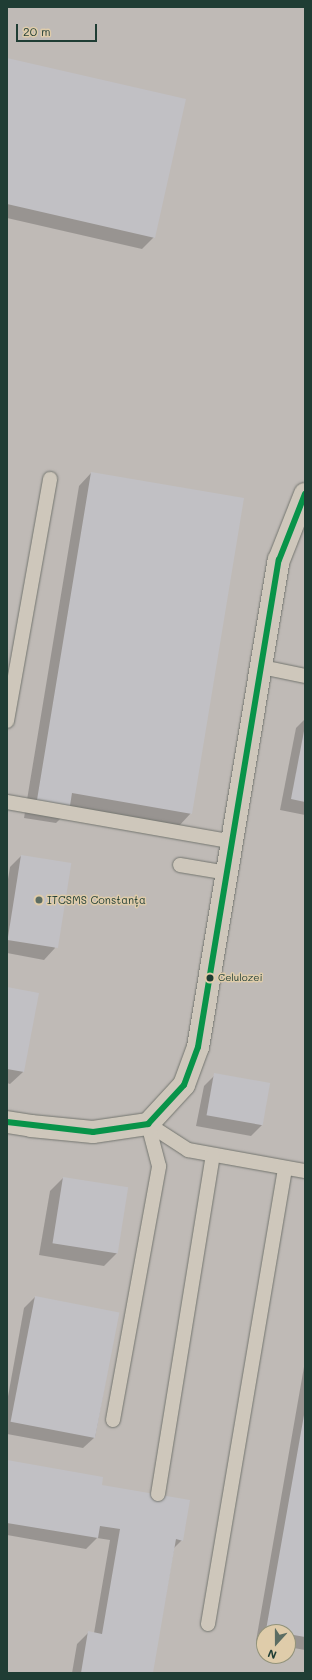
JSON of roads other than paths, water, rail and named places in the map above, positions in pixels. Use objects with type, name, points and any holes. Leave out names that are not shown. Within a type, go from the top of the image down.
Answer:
[{"type":"street","points":[[7,1122],[93,1132],[148,1124],[184,1085],[198,1047],[279,560],[305,494]]},
{"type":"lane","points":[[7,721],[50,479]]},
{"type":"lane","points":[[262,667],[305,676]]},
{"type":"lane","points":[[7,802],[233,842]]},
{"type":"lane","points":[[180,865],[228,873]]},
{"type":"lane","points":[[148,1124],[188,1150],[305,1171]]},
{"type":"lane","points":[[113,1420],[159,1166],[148,1124]]},
{"type":"lane","points":[[158,1494],[214,1155]]},
{"type":"lane","points":[[208,1624],[285,1168]]},
{"type":"place","name":"ITCSMS Constanța","points":[[39,900]]},
{"type":"place","name":"Celulozei","points":[[210,978]]}]
